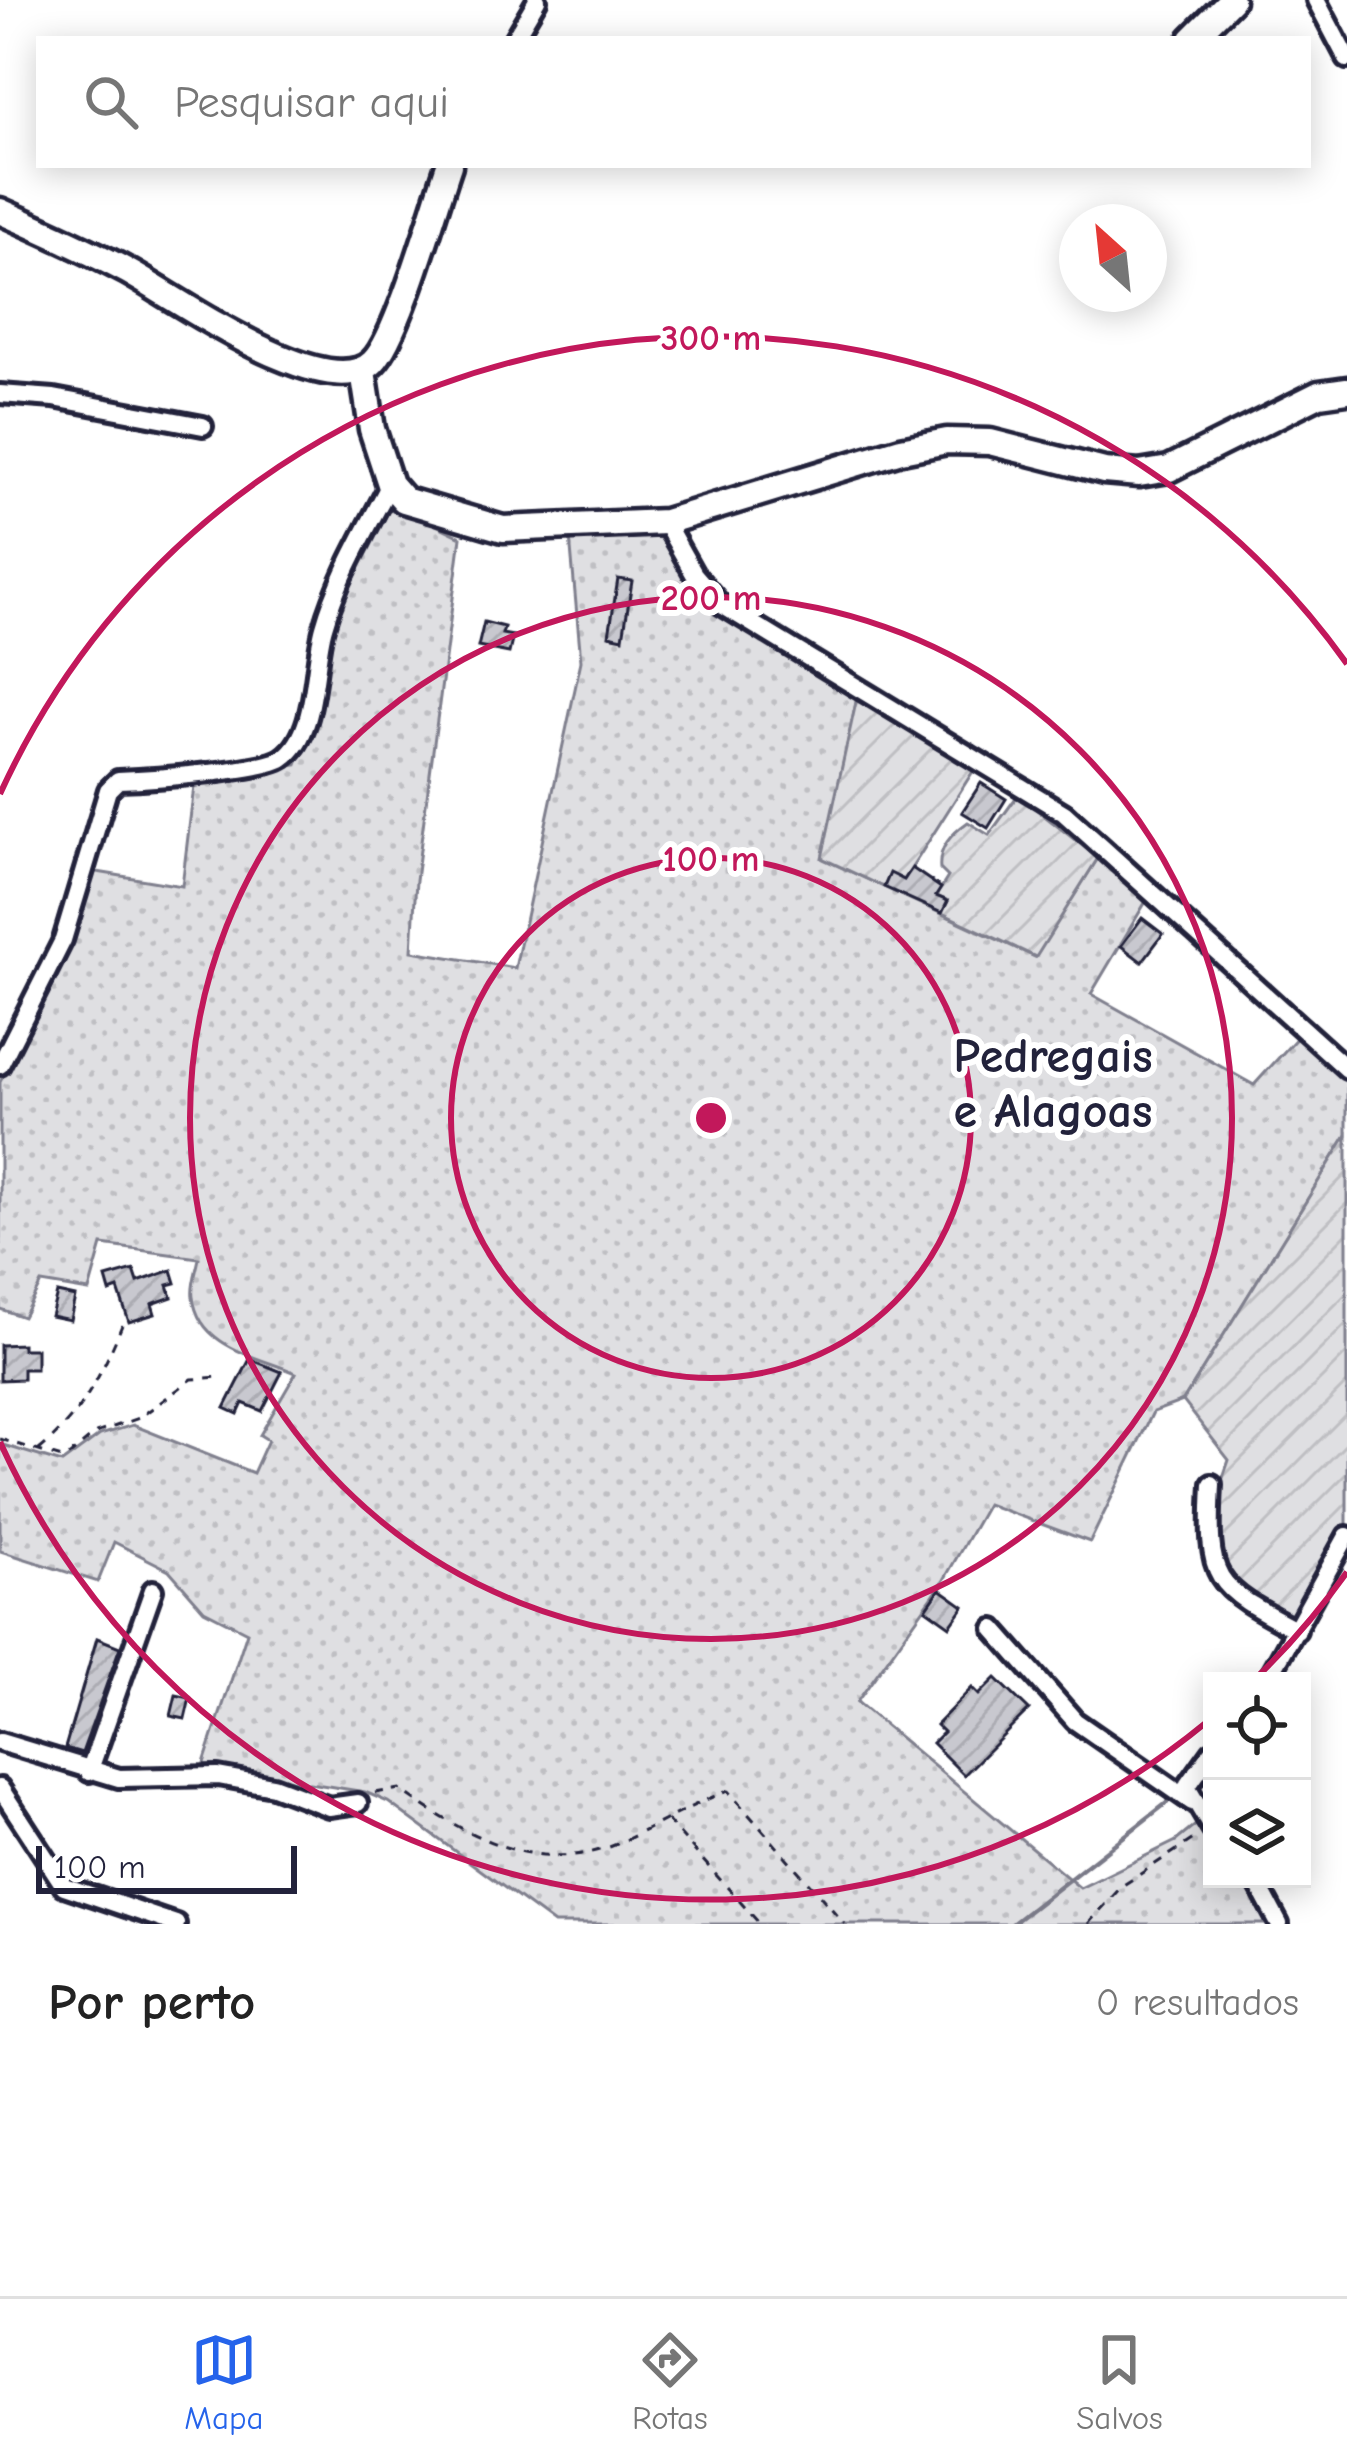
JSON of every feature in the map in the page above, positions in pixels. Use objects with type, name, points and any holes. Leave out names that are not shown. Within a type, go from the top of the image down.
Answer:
[{"type":"street","points":[[516,36],[537,0]]},
{"type":"street","points":[[1195,36],[1231,0]]},
{"type":"street","points":[[1316,0],[1342,37],[1347,58]]},
{"type":"street","points":[[363,371],[385,344],[448,168]]},
{"type":"street","points":[[0,211],[125,270],[274,354],[327,371],[363,371]]},
{"type":"street","points":[[363,371],[390,484],[404,500],[503,529],[665,522],[901,450],[947,441],[990,442],[1104,471],[1169,469],[1319,394],[1347,390]]},
{"type":"street","points":[[0,394],[54,398],[203,426]]},
{"type":"street","points":[[0,1065],[63,940],[108,790],[118,780],[265,764],[288,755],[302,732],[323,629],[338,589],[390,484]]},
{"type":"street","points":[[665,522],[694,574],[720,604],[1064,813],[1347,1069]]},
{"type":"street","points":[[1212,1484],[1212,1559],[1222,1585],[1297,1630]]},
{"type":"street","points":[[1272,1672],[1347,1536]]},
{"type":"street","points":[[88,1772],[153,1590]]},
{"type":"street","points":[[994,1629],[1075,1721],[1192,1802],[1203,1817]]},
{"type":"street","points":[[0,1742],[119,1778],[218,1776],[273,1786],[329,1807],[358,1803]]},
{"type":"street","points":[[1192,1802],[1191,1775],[1203,1762]]},
{"type":"street","points":[[0,1788],[64,1886],[176,1924]]},
{"type":"street","points":[[1260,1888],[1279,1924]]},
{"type":"path","points":[[38,1451],[71,1423],[88,1399],[122,1325]]},
{"type":"path","points":[[0,1439],[65,1459],[96,1432],[139,1418],[192,1379],[220,1377]]},
{"type":"path","points":[[358,1803],[380,1790],[400,1790],[490,1844],[526,1856],[612,1846],[728,1791],[845,1924]]},
{"type":"path","points":[[666,1819],[760,1924]]},
{"type":"path","points":[[1088,1924],[1122,1886],[1203,1833]]},
{"type":"shaded area","points":[[396,506],[461,537],[416,880],[412,951],[515,968],[581,661],[570,537],[655,534],[668,545],[705,604],[858,693],[823,859],[1035,957],[1098,858],[1148,898],[1091,994],[1254,1085],[1301,1033],[1347,1080],[1347,1135],[1183,1401],[1153,1412],[1090,1542],[987,1504],[944,1580],[857,1702],[1080,1888],[1176,1841],[1203,1819],[1203,1888],[1267,1888],[1287,1924],[554,1924],[388,1802],[365,1792],[203,1766],[247,1632],[204,1610],[169,1570],[114,1542],[98,1582],[0,1551],[0,1444],[62,1463],[100,1435],[133,1425],[253,1473],[268,1440],[260,1435],[296,1373],[232,1348],[206,1328],[193,1297],[199,1258],[102,1245],[89,1291],[41,1283],[23,1317],[0,1309],[0,1082],[58,970],[91,871],[182,886],[195,778],[297,765],[319,706],[336,615],[389,510]]},
{"type":"shaded area","points":[[858,693],[977,765],[904,880],[890,874],[884,887],[822,858]]},
{"type":"shaded area","points":[[1018,795],[1098,858],[1036,957],[942,913],[948,901],[936,896],[948,877],[940,861],[951,837],[968,822],[989,835]]},
{"type":"shaded area","points":[[1347,1135],[1347,1527],[1315,1577],[1296,1620],[1245,1595],[1223,1575],[1215,1501],[1229,1460],[1183,1401]]},
{"type":"building","points":[[618,579],[632,581],[623,638],[609,635]]},
{"type":"building","points":[[484,622],[504,627],[502,634],[513,636],[509,653],[478,647]]},
{"type":"building","points":[[981,783],[1006,799],[988,828],[962,812]]},
{"type":"building","points":[[912,868],[941,888],[936,896],[948,901],[942,913],[884,887],[890,873],[904,880]]},
{"type":"building","points":[[1142,918],[1163,934],[1142,962],[1121,946]]},
{"type":"building","points":[[134,1270],[138,1282],[172,1270],[176,1283],[168,1285],[172,1297],[152,1304],[155,1314],[129,1322],[118,1289],[110,1292],[106,1278]]},
{"type":"building","points":[[57,1293],[75,1297],[70,1320],[51,1316]]},
{"type":"building","points":[[22,1344],[22,1349],[36,1349],[36,1369],[23,1369],[23,1379],[0,1380],[0,1345]]},
{"type":"building","points":[[250,1359],[282,1372],[262,1411],[243,1403],[238,1414],[225,1408]]},
{"type":"building","points":[[940,1589],[964,1606],[950,1626],[926,1609]]},
{"type":"building","points":[[97,1638],[120,1647],[82,1753],[65,1748]]},
{"type":"building","points":[[996,1678],[1029,1710],[964,1775],[932,1743],[943,1732],[936,1725],[972,1688],[979,1695]]},
{"type":"building","points":[[176,1695],[190,1698],[185,1719],[171,1716]]},
{"type":"waterway","points":[[1012,1924],[1168,1802]]},
{"type":"district","name":"Pedregais e Alagoas","points":[[1053,1084]]}]
